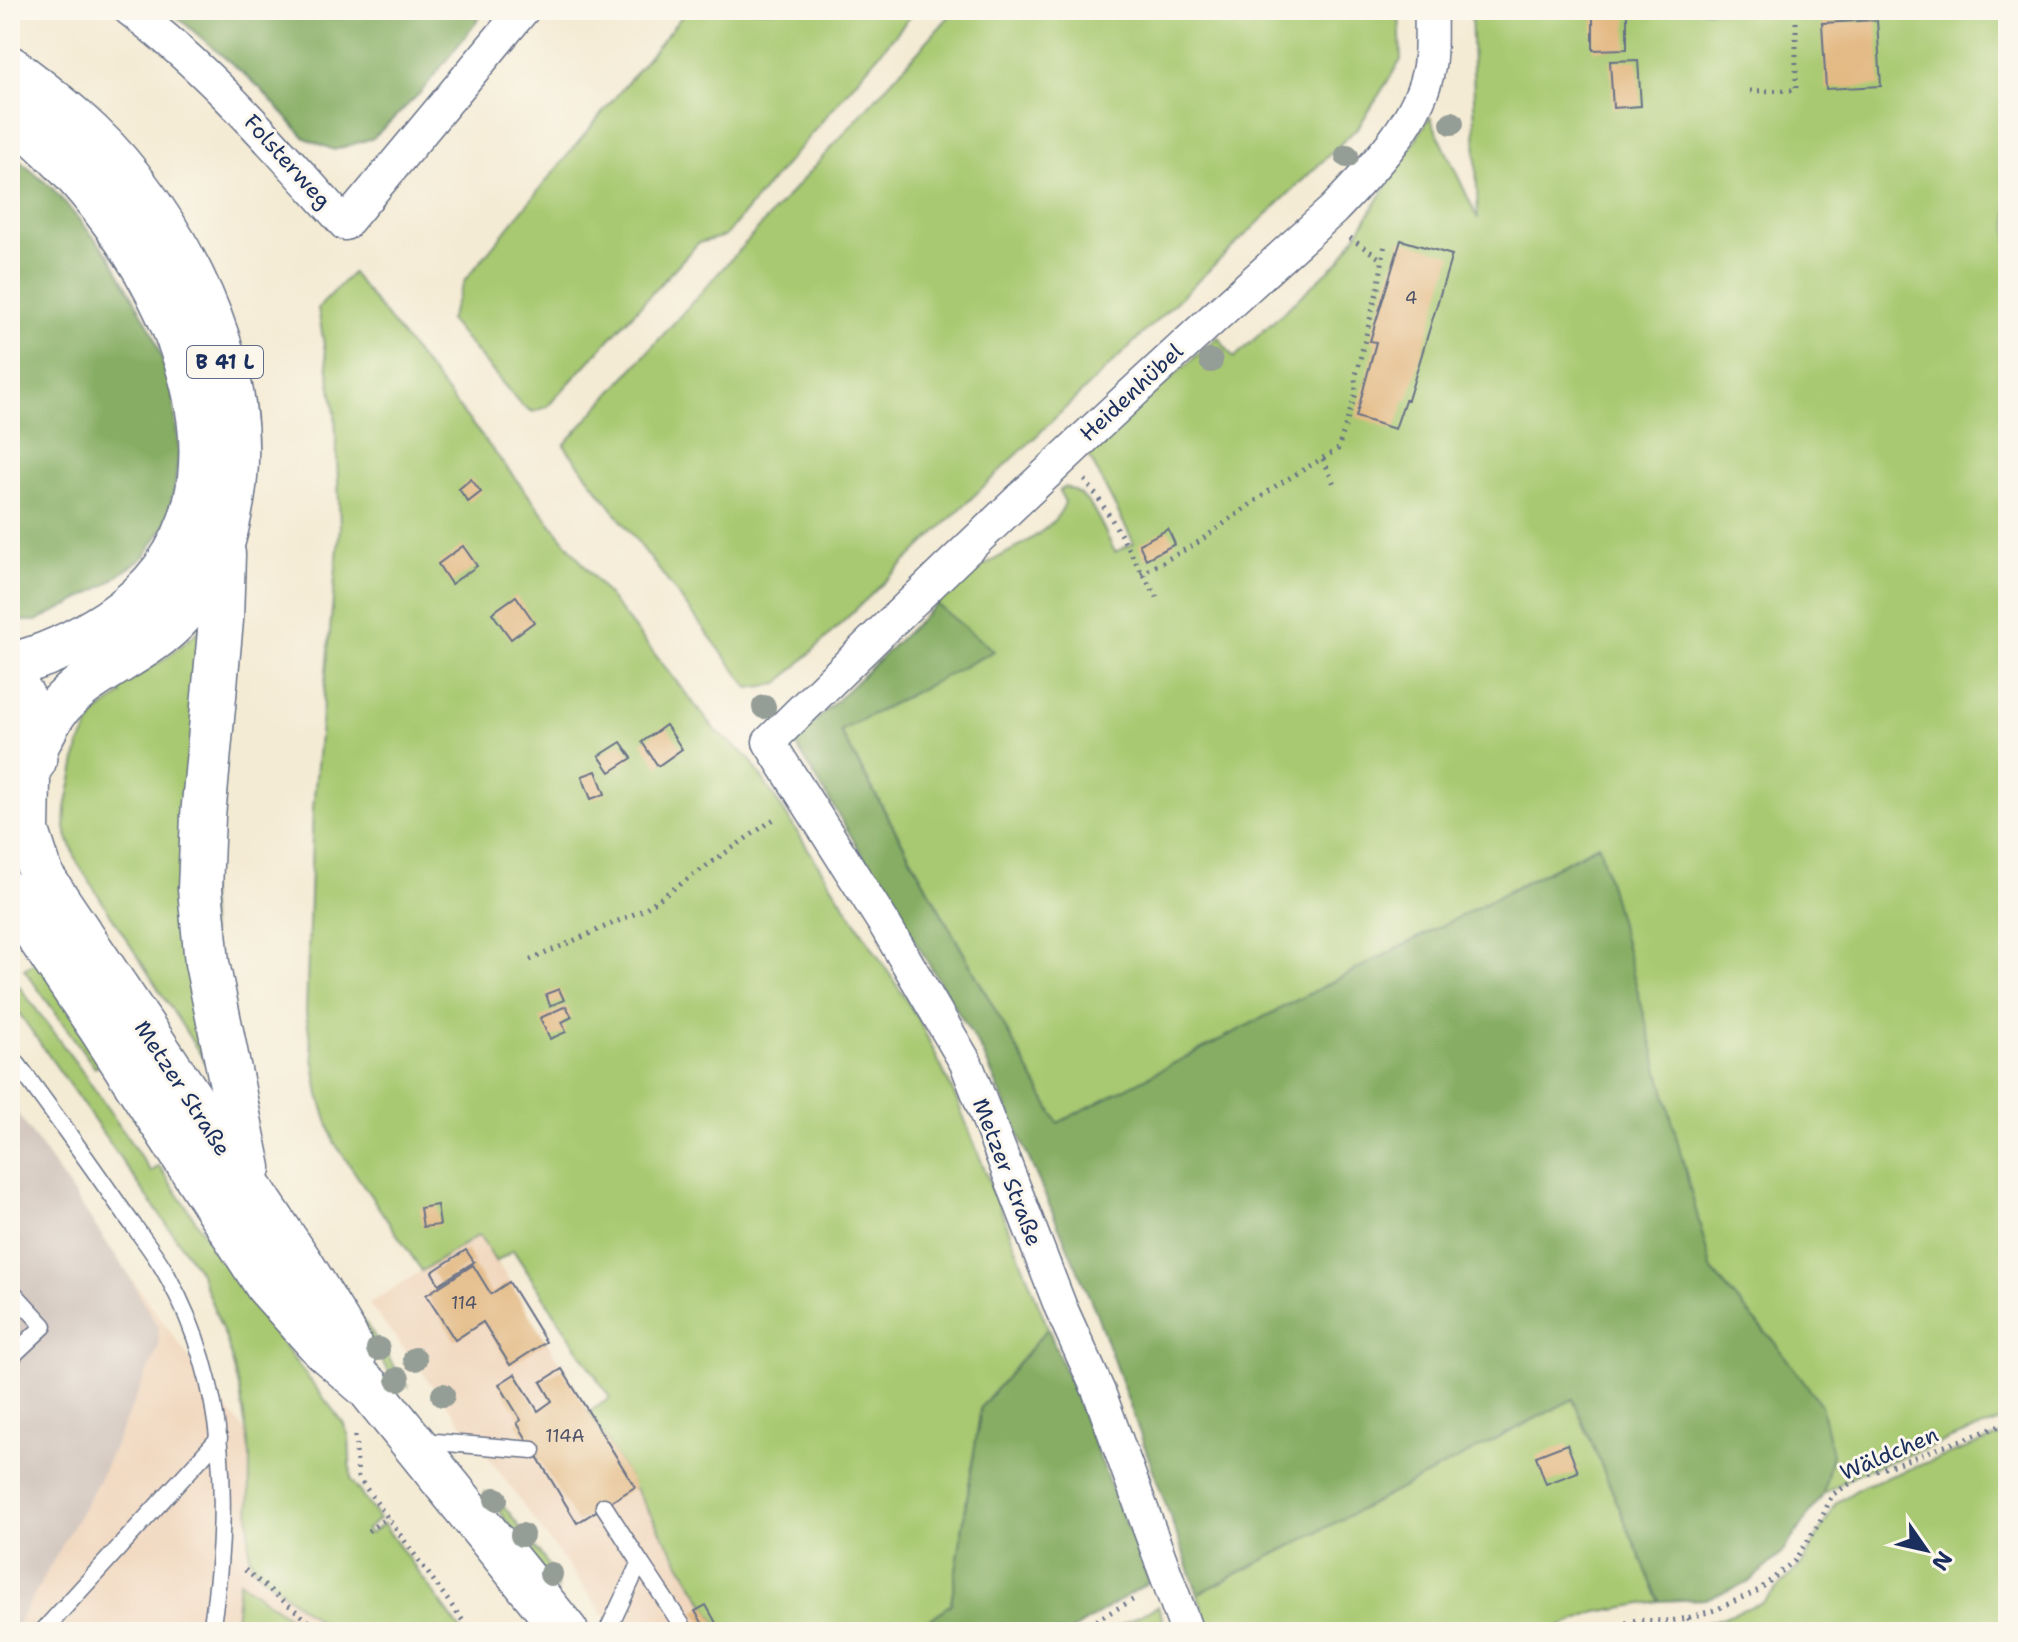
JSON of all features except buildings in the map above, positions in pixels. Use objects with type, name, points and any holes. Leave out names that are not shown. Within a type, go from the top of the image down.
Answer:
[{"type":"main road","name":"B 41 L","points":[[10,68],[89,132],[130,178],[165,229],[194,281],[215,332],[231,382],[238,438],[236,486],[224,540],[203,587],[180,616],[159,635],[97,675],[57,709],[25,778]]},
{"type":"main road","name":"B 41 L","points":[[10,114],[71,167],[146,268],[171,316],[189,371],[200,419],[202,463],[194,508],[179,547],[163,575],[136,603],[79,640],[36,659],[10,665]]},
{"type":"main road","points":[[224,540],[221,620],[203,816],[200,889],[212,992],[256,1199]]},
{"type":"main road","name":"Metzer Straße","points":[[10,678],[30,711],[25,778],[27,831],[42,877],[300,1262],[343,1332],[368,1387]]},
{"type":"main road","name":"Metzer Straße","points":[[10,894],[267,1285],[324,1349],[368,1387],[566,1632]]},
{"type":"street","name":"Folsterweg","points":[[130,10],[223,90],[345,224],[523,10]]},
{"type":"street","name":"Heidenhübel","points":[[769,742],[1064,455],[1213,316],[1333,210],[1380,159],[1422,94],[1430,65],[1431,10]]},
{"type":"street","name":"Metzer Straße","points":[[769,742],[885,925],[966,1063],[1061,1308],[1099,1392],[1187,1632]]},
{"type":"lane","points":[[10,1054],[168,1276],[209,1377],[219,1438],[221,1564],[211,1632]]},
{"type":"lane","points":[[10,1289],[44,1326],[10,1358]]},
{"type":"lane","points":[[42,1632],[219,1438]]},
{"type":"lane","points":[[411,1440],[533,1450]]},
{"type":"lane","points":[[604,1506],[685,1630]]},
{"type":"lane","points":[[607,1632],[640,1562]]},
{"type":"path","points":[[1750,91],[1796,90],[1796,10]]},
{"type":"path","points":[[1141,574],[1197,543],[1276,486],[1338,449],[1356,393],[1355,379],[1379,284],[1385,243]]},
{"type":"path","points":[[1064,455],[1111,515],[1141,574],[1157,597]]},
{"type":"path","points":[[1323,459],[1334,484]]},
{"type":"path","points":[[530,960],[643,910],[804,797]]},
{"type":"path","name":"Wäldchen","points":[[1595,1632],[1636,1620],[1687,1618],[1715,1610],[1759,1590],[1794,1561],[1820,1522],[1832,1495],[1860,1477],[2008,1423]]},
{"type":"path","points":[[354,1435],[358,1477],[471,1632]]},
{"type":"path","points":[[368,1531],[388,1517]]},
{"type":"path","points":[[237,1564],[322,1632]]},
{"type":"path","points":[[1075,1632],[1167,1581]]},
{"type":"path","points":[[1687,1618],[1702,1632]]},
{"type":"shaded area","points":[[10,1102],[128,1274],[228,1411],[309,1503],[412,1632],[10,1632]]},
{"type":"shaded area","points":[[10,1102],[128,1274],[158,1328],[159,1346],[98,1482],[18,1623],[10,1631]]},
{"type":"shaded area","points":[[480,1234],[723,1632],[616,1632],[495,1466],[369,1304]]},
{"type":"green space","points":[[169,10],[486,10],[421,92],[373,138],[334,150],[305,138],[259,87]]},
{"type":"green space","points":[[687,10],[916,10],[725,236],[698,243],[548,406],[533,412],[522,406],[449,320],[465,280]]},
{"type":"green space","points":[[955,10],[1399,10],[1401,60],[1359,126],[778,684],[749,688],[564,445]]},
{"type":"green space","points":[[1471,10],[2008,10],[2008,1418],[1858,1473],[1823,1494],[1832,1454],[1774,1342],[1712,1271],[1598,845],[1058,1123],[840,730],[993,651],[936,604],[964,577],[1036,536],[1049,525],[1065,502],[1059,491],[1065,487],[1075,491],[1090,505],[1115,552],[1134,543],[1087,452],[1218,337],[1234,358],[1341,259],[1430,117],[1478,219]]},
{"type":"green space","points":[[10,153],[52,188],[110,256],[153,333],[172,388],[179,453],[165,525],[144,557],[104,586],[36,621],[10,621]]},
{"type":"green space","points":[[352,273],[715,730],[749,758],[918,1018],[956,1098],[1048,1328],[981,1407],[951,1604],[913,1632],[702,1632],[716,1623],[589,1412],[610,1398],[513,1250],[496,1262],[479,1235],[422,1271],[334,1142],[319,1095],[306,1013],[313,808],[340,526],[335,413],[318,308]]},
{"type":"green space","points":[[936,604],[994,651],[840,731],[1058,1123],[1599,845],[1712,1271],[1774,1342],[1821,1405],[1832,1454],[1823,1494],[1782,1553],[1748,1583],[1705,1599],[1659,1601],[1573,1399],[1198,1594],[1096,1312],[983,1053],[794,742]]},
{"type":"green space","points":[[201,629],[215,1077],[77,862],[65,829],[66,808],[79,746],[95,715],[122,694],[119,686],[165,659]]},
{"type":"green space","points":[[38,961],[106,1061],[95,1068],[24,969]]},
{"type":"green space","points":[[10,974],[151,1172],[159,1166],[252,1305],[343,1423],[349,1436],[351,1480],[379,1519],[366,1530],[370,1534],[383,1524],[462,1632],[332,1632],[260,1574],[252,1564],[249,1554],[250,1455],[240,1391],[227,1342],[199,1271],[10,1000]]},
{"type":"green space","points":[[346,1302],[366,1324],[407,1386],[396,1382],[343,1304]]},
{"type":"green space","points":[[1048,1328],[1149,1582],[1070,1632],[913,1632],[951,1604],[981,1407]]},
{"type":"green space","points":[[1573,1399],[1659,1601],[1597,1612],[1547,1632],[1210,1632],[1198,1594]]},
{"type":"green space","points":[[2008,1433],[2008,1632],[1628,1632],[1682,1629],[1763,1602],[1802,1564],[1836,1503],[1863,1486]]},
{"type":"green space","points":[[485,1492],[494,1493],[555,1574],[557,1589]]},
{"type":"green space","points":[[239,1581],[309,1632],[234,1632]]},
{"type":"green space","points":[[1158,1606],[1167,1632],[1108,1632]]}]
